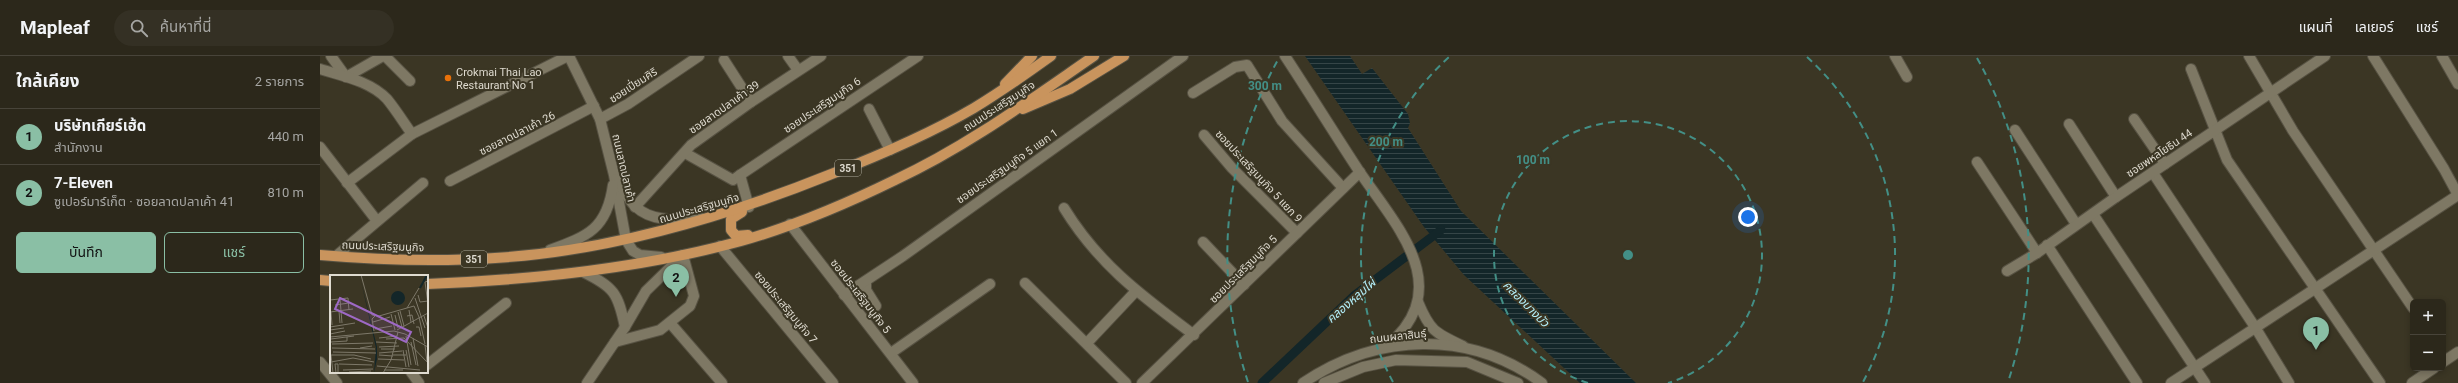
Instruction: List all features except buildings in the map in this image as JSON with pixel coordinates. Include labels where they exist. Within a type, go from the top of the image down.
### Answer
[{"type":"main road","points":[[996,94],[1032,56]]},
{"type":"main road","name":"ถนนประเสริฐมนูกิจ","points":[[320,255],[445,260],[497,258],[626,240],[716,217],[781,195],[890,150],[944,124],[996,94],[1051,56]]},
{"type":"main road","name":"ถนนประเสริฐมนูกิจ","points":[[428,284],[536,278],[583,272],[683,255],[720,246],[787,225],[896,180],[960,146],[1094,56]]},
{"type":"main road","points":[[1009,114],[1042,103],[1070,89],[1124,56]]},
{"type":"main road","points":[[781,195],[735,216],[730,224],[733,233],[740,236],[787,225]]},
{"type":"main road","points":[[320,280],[330,281]]},
{"type":"street","points":[[331,56],[346,77]]},
{"type":"street","points":[[346,77],[384,56],[410,81]]},
{"type":"street","points":[[347,182],[412,134],[568,56]]},
{"type":"street","name":"ถนนลาดปลาเค้า","points":[[568,56],[600,120],[614,176],[626,240]]},
{"type":"street","name":"ซอยเปี่ยมศิริ","points":[[600,120],[628,104],[699,56]]},
{"type":"street","points":[[788,56],[798,70]]},
{"type":"street","name":"ซอยลาดปลาเค้า 39","points":[[635,207],[699,140],[798,70],[821,56]]},
{"type":"street","name":"ซอยประเสริฐมนูกิจ 6","points":[[740,175],[903,60],[918,56]]},
{"type":"street","name":"ซอยประเสริฐมนูกิจ 5 แยก 1","points":[[844,295],[866,281],[1183,56]]},
{"type":"street","points":[[1285,56],[1409,245],[1417,273],[1418,302],[1427,323],[1434,331],[1467,348]]},
{"type":"street","points":[[1895,56],[1907,77]]},
{"type":"street","points":[[2249,56],[2270,95],[2410,304]]},
{"type":"street","name":"ซอยพหลโยธิน 44","points":[[2007,271],[2037,253],[2076,224],[2270,95],[2324,56]]},
{"type":"street","points":[[2171,383],[2458,195],[2444,168],[2373,56]]},
{"type":"street","points":[[2442,56],[2458,84]]},
{"type":"street","points":[[724,60],[752,102]]},
{"type":"street","points":[[1193,94],[1235,67],[1247,65],[1282,121],[1343,188]]},
{"type":"street","points":[[320,69],[346,77],[376,91],[386,99],[412,134]]},
{"type":"street","points":[[2191,69],[2214,131],[2227,160],[2380,383]]},
{"type":"street","name":"ซอยลาดปลาเค้า 26","points":[[450,180],[594,106]]},
{"type":"street","points":[[870,109],[890,150]]},
{"type":"street","points":[[2134,119],[2165,164]]},
{"type":"street","points":[[2069,124],[2116,197]]},
{"type":"street","points":[[2015,130],[2076,224]]},
{"type":"street","name":"ซอยประเสริฐมนูกิจ 5 แยก 9","points":[[1204,135],[1232,168],[1297,233]]},
{"type":"street","points":[[320,147],[377,221]]},
{"type":"street","points":[[685,153],[733,180],[740,175],[749,206]]},
{"type":"street","points":[[1977,162],[2037,253]]},
{"type":"street","name":"ซอยประเสริฐมนูกิจ 5","points":[[1142,383],[1194,335],[1360,172]]},
{"type":"street","points":[[2153,173],[2255,327],[2289,383]]},
{"type":"street","points":[[614,176],[635,207],[650,216],[661,218],[716,217]]},
{"type":"street","points":[[546,252],[584,237],[594,229],[602,220],[609,206],[614,176]]},
{"type":"street","points":[[336,256],[423,183]]},
{"type":"street","points":[[1064,208],[1094,252],[1136,291],[1194,335]]},
{"type":"street","points":[[2093,214],[2205,383]]},
{"type":"street","name":"ซอยประเสริฐมนูกิจ 5","points":[[787,225],[891,353],[913,383]]},
{"type":"street","points":[[626,240],[633,251],[640,255],[671,257]]},
{"type":"street","points":[[1203,242],[1244,285]]},
{"type":"street","name":"ซอยประเสริฐมนูกิจ 7","points":[[720,246],[833,383]]},
{"type":"street","points":[[2047,246],[2137,383]]},
{"type":"street","points":[[587,383],[625,327],[646,291],[683,255],[694,296],[693,301],[671,324],[651,334],[615,342]]},
{"type":"street","points":[[583,272],[604,282],[612,288],[621,308],[625,327]]},
{"type":"street","points":[[866,281],[866,290],[876,306]]},
{"type":"street","points":[[1025,283],[1126,383]]},
{"type":"street","points":[[891,353],[990,284]]},
{"type":"street","points":[[1087,343],[1136,291]]},
{"type":"street","points":[[1386,348],[1410,324],[1418,302]]},
{"type":"street","points":[[428,364],[506,303]]},
{"type":"street","points":[[671,324],[722,383]]},
{"type":"street","name":"ถนนผลาสินธุ์","points":[[1303,383],[1319,372],[1366,352],[1423,343],[1467,348],[1498,358],[1542,383]]},
{"type":"street","points":[[2446,358],[2458,352]]},
{"type":"street","points":[[1324,383],[1363,366],[1396,360],[1467,362],[1518,383]]},
{"type":"street","points":[[320,362],[337,383]]},
{"type":"street","points":[[2412,383],[2430,371]]},
{"type":"water","name":"คลองบางบัว","points":[[1305,56],[1350,56],[1362,74],[1372,68],[1408,114],[1410,123],[1408,128],[1461,211],[1636,383],[1580,383],[1464,275],[1424,227]]},
{"type":"waterway","name":"คลองหลุมไผ่","points":[[1262,383],[1355,295],[1441,230]]},
{"type":"place","name":"Crokmai Thai Lao Restaurant No 1","points":[[448,78]]},
{"type":"place","name":"7-Eleven","points":[[676,297]]},
{"type":"place","name":"บริษัทเกียร์เฮ้ด","points":[[2316,350]]}]
